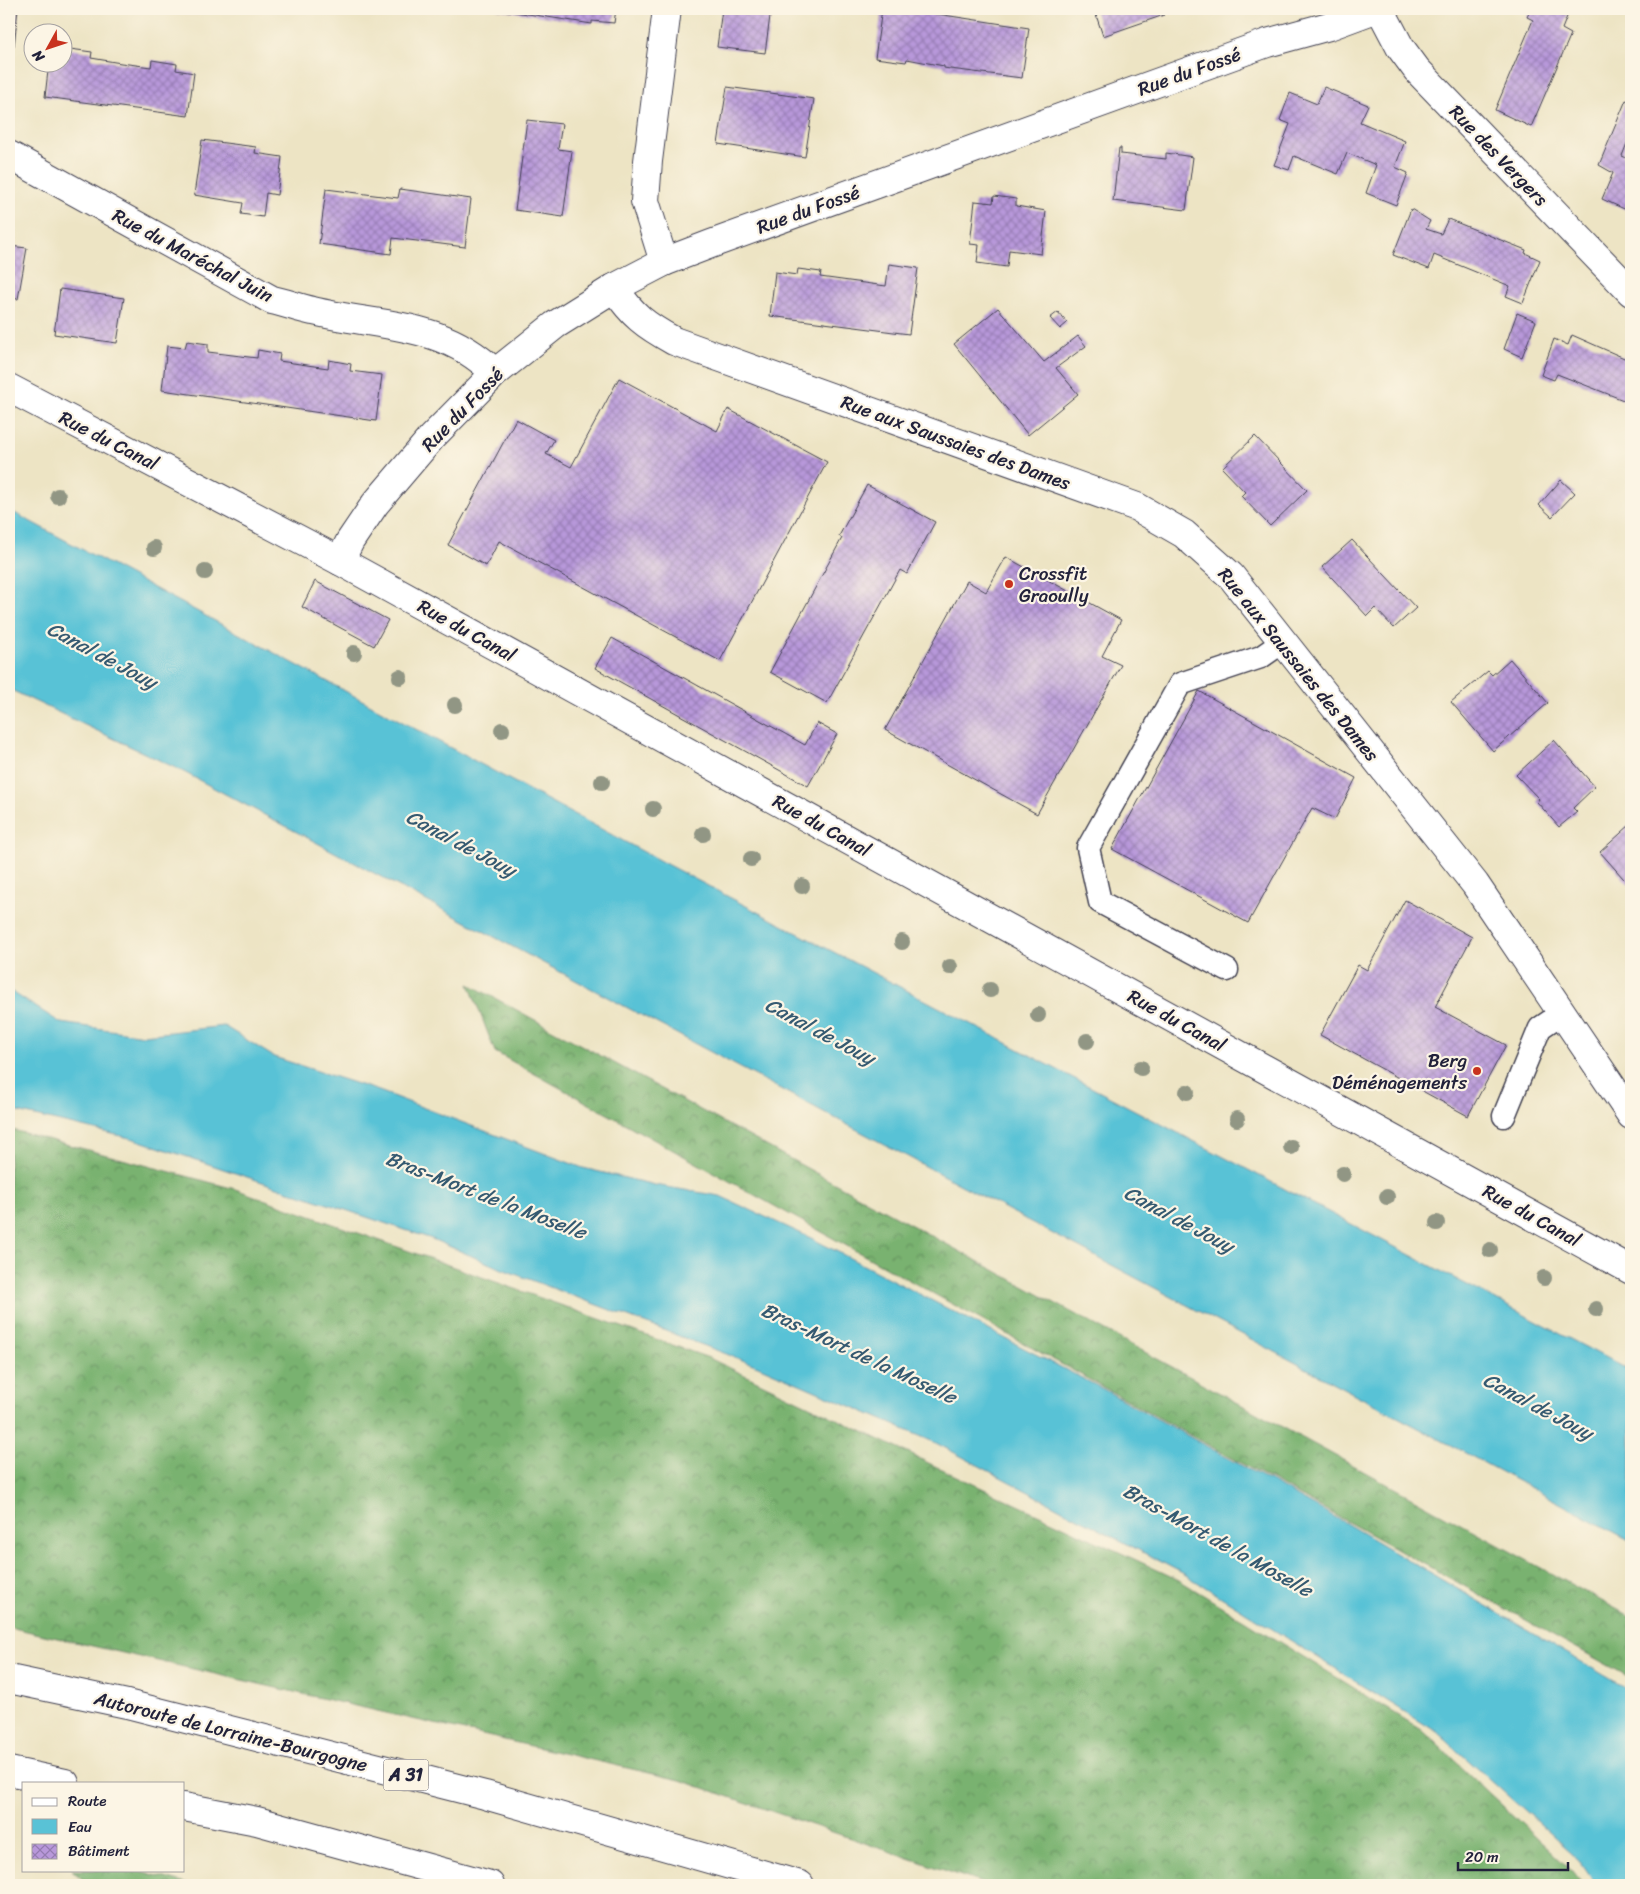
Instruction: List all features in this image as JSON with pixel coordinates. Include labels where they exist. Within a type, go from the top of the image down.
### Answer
[{"type":"main road","points":[[664,262],[645,201],[648,161],[667,9]]},
{"type":"main road","name":"Rue du Fossé","points":[[340,561],[350,541],[375,504],[432,437],[495,373],[554,325],[614,288],[664,262],[1267,43],[1326,17],[1375,9]]},
{"type":"main road","name":"Rue des Vergers","points":[[1380,9],[1400,47],[1417,70],[1631,292]]},
{"type":"main road","name":"Rue du Maréchal Juin","points":[[9,155],[272,300],[313,311],[402,326],[440,336],[480,358],[495,373]]},
{"type":"main road","name":"Rue aux Saussaies des Dames","points":[[614,288],[627,307],[640,320],[674,341],[1137,507],[1184,534],[1231,576],[1475,884],[1631,1115]]},
{"type":"main road","name":"Rue du Canal","points":[[9,388],[340,561],[1631,1270]]},
{"type":"main road","name":"Autoroute de Lorraine-Bourgogne","points":[[9,1679],[127,1704],[485,1795],[800,1885]]},
{"type":"main road","points":[[9,1771],[60,1782]]},
{"type":"main road","points":[[185,1806],[257,1821],[490,1885]]},
{"type":"lane","points":[[1226,970],[1100,902],[1088,848],[1180,684],[1261,657],[1284,641]]},
{"type":"lane","points":[[1504,1116],[1540,1028],[1562,1012]]},
{"type":"green space","points":[[469,984],[1631,1617],[1631,1678],[495,1052]]},
{"type":"green space","points":[[9,1129],[235,1189],[709,1358],[1179,1580],[1422,1730],[1573,1872],[1583,1885],[988,1885],[680,1780],[9,1627]]},
{"type":"green space","points":[[74,1872],[144,1872],[190,1885],[89,1885]]},
{"type":"water","name":"Canal de Jouy","points":[[9,510],[668,865],[1631,1371],[1631,1541],[180,770],[9,689]]},
{"type":"water","name":"Bras-Mort de la Moselle","points":[[9,990],[61,1023],[144,1035],[224,1026],[274,1057],[379,1091],[583,1168],[655,1185],[720,1196],[811,1238],[1103,1389],[1342,1521],[1631,1691],[1631,1885],[1596,1885],[1579,1860],[1437,1732],[1186,1575],[936,1443],[758,1366],[502,1269],[432,1239],[134,1139],[9,1110]]},
{"type":"building","points":[[9,9],[18,9],[14,47],[9,47]]},
{"type":"building","points":[[496,9],[616,9],[614,23],[592,21],[592,24]]},
{"type":"building","points":[[722,9],[771,9],[765,53],[717,47]]},
{"type":"building","points":[[882,9],[904,9],[1029,28],[1022,78],[950,69],[944,68],[944,66],[907,59],[906,62],[875,58]]},
{"type":"building","points":[[1094,9],[1162,9],[1164,15],[1103,36]]},
{"type":"building","points":[[1531,9],[1557,9],[1568,14],[1562,29],[1571,34],[1531,127],[1495,110],[1533,20],[1527,17]]},
{"type":"building","points":[[72,49],[92,52],[91,58],[121,63],[151,67],[152,60],[177,64],[176,70],[194,73],[188,116],[45,97],[48,72],[72,72]]},
{"type":"building","points":[[727,87],[814,99],[805,157],[718,144]]},
{"type":"building","points":[[1324,87],[1368,105],[1360,122],[1405,141],[1395,167],[1408,173],[1396,205],[1366,193],[1376,165],[1347,153],[1338,174],[1294,156],[1289,170],[1274,165],[1290,124],[1280,120],[1290,93],[1317,104]]},
{"type":"building","points":[[1626,100],[1631,102],[1631,133],[1622,156],[1631,160],[1631,212],[1602,199],[1613,173],[1599,165]]},
{"type":"building","points":[[527,120],[562,124],[558,149],[572,151],[563,217],[515,210]]},
{"type":"building","points":[[202,140],[256,147],[255,153],[282,157],[277,195],[266,193],[263,217],[241,214],[243,203],[194,195]]},
{"type":"building","points":[[1119,148],[1121,148],[1121,154],[1166,159],[1166,153],[1193,157],[1186,210],[1113,201]]},
{"type":"building","points":[[326,189],[398,198],[400,189],[471,199],[465,247],[393,238],[391,254],[319,244]]},
{"type":"building","points":[[994,196],[1016,199],[1016,206],[1046,211],[1041,254],[1009,250],[1007,267],[977,263],[979,245],[970,244],[975,201],[993,203]]},
{"type":"building","points":[[1411,209],[1430,221],[1426,229],[1441,234],[1448,219],[1526,250],[1525,253],[1540,260],[1523,303],[1506,296],[1510,286],[1434,255],[1429,269],[1393,255]]},
{"type":"building","points":[[9,246],[27,248],[18,299],[9,298]]},
{"type":"building","points":[[889,264],[918,268],[909,334],[770,316],[775,272],[797,275],[798,269],[821,272],[820,277],[886,286]]},
{"type":"building","points":[[60,289],[124,298],[117,343],[54,334]]},
{"type":"building","points":[[998,308],[1044,362],[1078,336],[1086,346],[1056,368],[1078,394],[1028,435],[954,344]]},
{"type":"building","points":[[1058,312],[1067,323],[1060,329],[1050,318]]},
{"type":"building","points":[[1517,313],[1536,321],[1522,357],[1504,349]]},
{"type":"building","points":[[1572,335],[1631,361],[1631,403],[1557,374],[1554,380],[1541,375],[1554,339],[1568,345]]},
{"type":"building","points":[[187,341],[208,344],[208,352],[257,358],[258,350],[280,354],[279,361],[328,368],[329,360],[351,364],[350,371],[382,375],[376,421],[162,390],[167,346],[185,348]]},
{"type":"building","points":[[619,378],[717,431],[728,409],[827,462],[720,661],[499,541],[486,566],[448,545],[516,419],[554,440],[546,454],[571,467]]},
{"type":"building","points":[[1255,436],[1307,490],[1270,526],[1241,496],[1245,492],[1222,468]]},
{"type":"building","points":[[1561,480],[1575,493],[1552,517],[1539,505]]},
{"type":"building","points":[[867,485],[935,522],[907,574],[900,570],[827,703],[770,672],[842,538],[839,536]]},
{"type":"building","points":[[1352,540],[1416,608],[1394,628],[1375,608],[1367,616],[1322,567]]},
{"type":"building","points":[[1006,557],[1121,620],[1102,656],[1121,665],[1037,814],[885,730],[967,581],[986,592]]},
{"type":"building","points":[[315,581],[388,620],[374,646],[302,607]]},
{"type":"building","points":[[612,638],[805,745],[817,723],[837,734],[808,786],[595,668]]},
{"type":"building","points":[[1510,659],[1548,703],[1493,751],[1451,702],[1488,671],[1492,675]]},
{"type":"building","points":[[1199,691],[1356,778],[1335,819],[1312,808],[1248,923],[1112,849]]},
{"type":"building","points":[[1554,740],[1595,787],[1573,808],[1577,812],[1559,827],[1537,802],[1539,799],[1516,775]]},
{"type":"building","points":[[1631,824],[1631,887],[1600,852]]},
{"type":"building","points":[[1405,900],[1472,937],[1435,1007],[1506,1045],[1468,1116],[1320,1035],[1358,965],[1367,970]]},
{"type":"place","name":"Crossfit Graoully","points":[[1009,584]]},
{"type":"place","name":"Berg Déménagements","points":[[1477,1071]]}]
